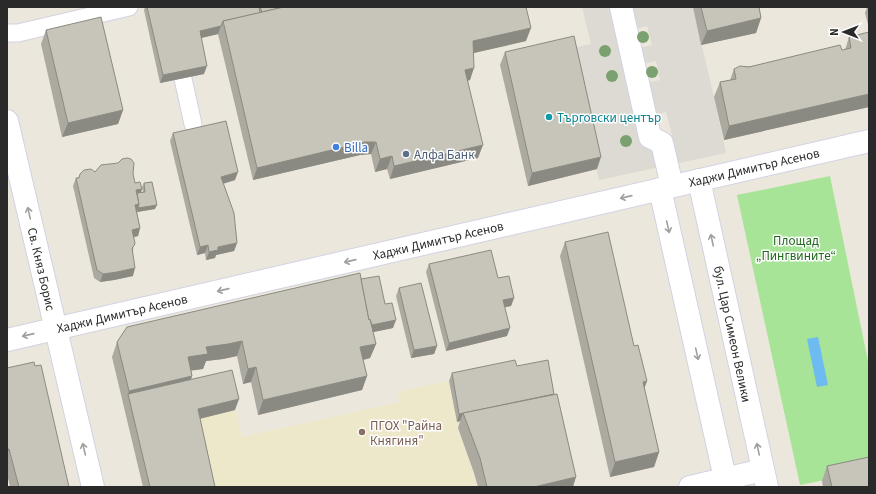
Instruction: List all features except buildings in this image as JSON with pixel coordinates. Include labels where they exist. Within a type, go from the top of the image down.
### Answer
[{"type":"street","points":[[621,7],[650,137],[662,143],[666,188],[726,483]]},
{"type":"street","name":"Св. Княз Борис","points":[[7,121],[92,487]]},
{"type":"street","name":"Хаджи Димитър Асенов","points":[[7,340],[869,141]]},
{"type":"street","name":"бул. Цар Симеон Велики","points":[[699,180],[765,478]]},
{"type":"street","points":[[690,487],[765,478]]},
{"type":"lane","points":[[7,33],[18,33],[129,7]]},
{"type":"lane","points":[[175,44],[193,124]]},
{"type":"shaded area","points":[[582,7],[693,7],[726,153],[599,180],[569,49],[591,44]],"holes":[[[647,26],[652,45],[639,48],[635,29]],[[656,61],[660,80],[646,83],[642,64]],[[666,112],[672,135],[660,139],[654,115]]]},
{"type":"shaded area","name":"ПГОХ \"Райна Княгиня\"","points":[[228,381],[242,437],[400,402],[397,392],[449,381],[458,427],[478,487],[143,487],[124,405]]},
{"type":"green space","name":"Площад „Пингвините“","points":[[830,176],[869,366],[869,471],[800,485],[737,195]]},
{"type":"water","points":[[818,337],[828,385],[817,387],[807,339]]},
{"type":"place","name":"Търговски център","points":[[549,117]]},
{"type":"place","name":"Billa","points":[[336,147]]},
{"type":"place","name":"Алфа Банк","points":[[406,154]]},
{"type":"place","name":"ПГОХ \"Райна Княгиня\"","points":[[362,432]]}]
